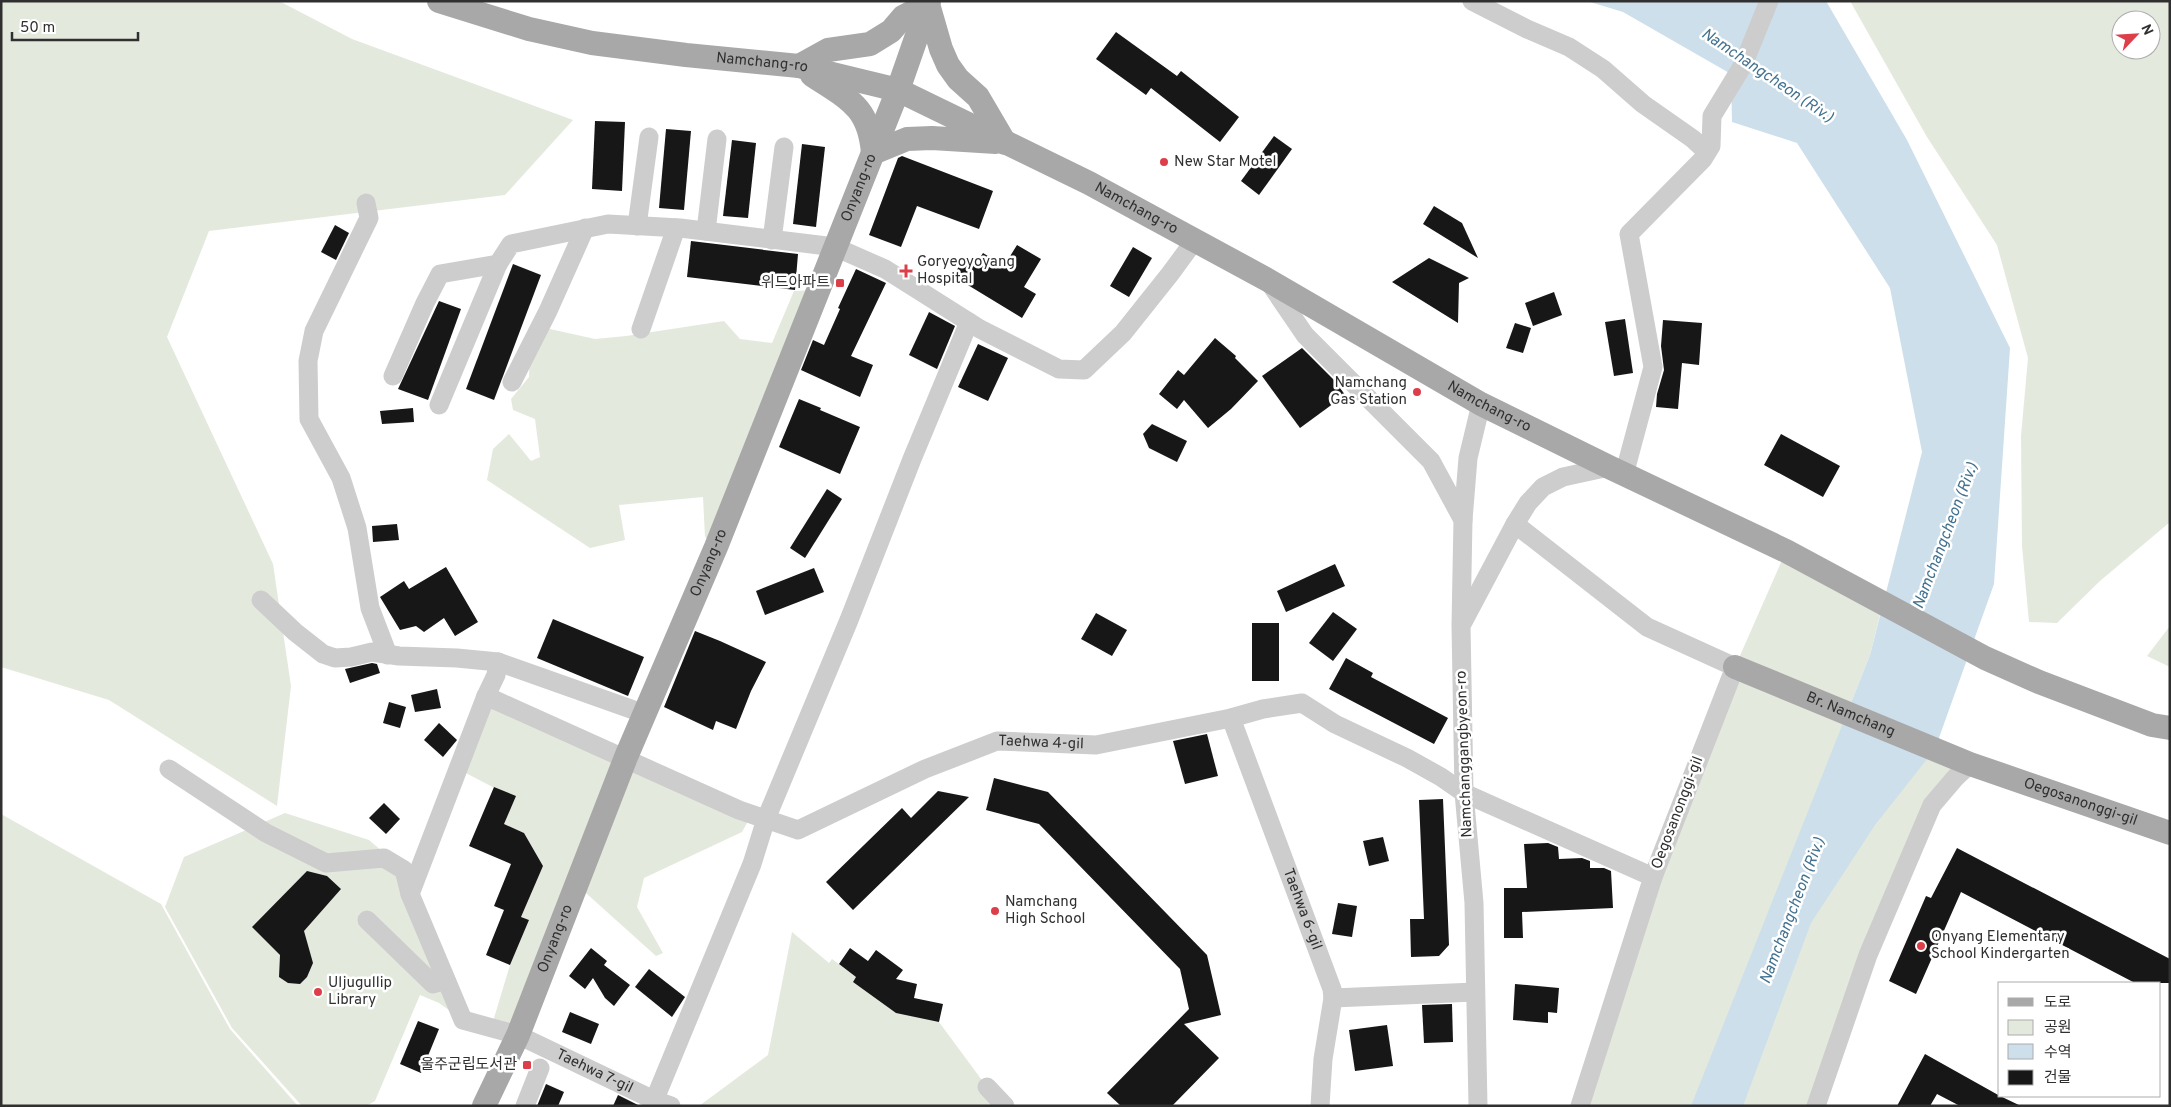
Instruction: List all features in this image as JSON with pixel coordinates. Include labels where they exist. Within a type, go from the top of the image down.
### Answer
[{"type":"main road","name":"Namchang-ro","points":[[439,1],[529,29],[592,43],[686,55],[799,66],[898,90],[1089,183],[1195,240],[1481,404],[1616,471],[1786,551],[1985,658],[2039,682],[2152,725],[2170,728]]},
{"type":"main road","points":[[928,3],[941,50],[948,65],[958,79],[978,96],[1005,143],[932,138],[907,139],[873,154],[872,134],[867,121],[853,102],[799,66],[828,50],[870,44],[891,31],[903,18],[928,3]]},
{"type":"main road","name":"Onyang-ro","points":[[484,1106],[518,1035],[626,757],[716,547],[898,90],[928,3]]},
{"type":"main road","name":"Br. Namchang","points":[[1735,667],[1935,749]]},
{"type":"main road","name":"Oegosanonggi-gil","points":[[1935,749],[1970,764],[2170,833]]},
{"type":"street","points":[[1472,1],[1527,29],[1569,47],[1603,69],[1643,104],[1693,139],[1707,152]]},
{"type":"street","points":[[1461,625],[1515,524],[1528,503],[1544,486],[1563,477],[1616,471],[1653,367],[1629,234],[1703,159],[1711,146],[1712,116],[1743,64],[1769,1]]},
{"type":"street","points":[[637,226],[649,137]]},
{"type":"street","points":[[706,231],[718,139]]},
{"type":"street","points":[[772,240],[784,147]]},
{"type":"street","points":[[366,203],[369,218],[314,331],[308,360],[309,419],[341,478],[356,528],[370,608],[388,654]]},
{"type":"street","points":[[439,405],[498,264],[511,244],[608,224],[706,231],[835,248],[885,269],[969,322],[1059,369],[1084,370],[1122,333],[1195,240]]},
{"type":"street","points":[[512,382],[548,311],[585,228]]},
{"type":"street","points":[[641,329],[676,228]]},
{"type":"street","points":[[393,376],[440,274],[498,264]]},
{"type":"street","points":[[1266,279],[1305,335],[1432,461],[1463,520]]},
{"type":"street","points":[[659,1104],[752,864],[766,819],[849,620],[912,459],[969,322]]},
{"type":"street","name":"Namchanggangbyeon-ro","points":[[1478,1106],[1474,903],[1464,793],[1461,625],[1463,520],[1468,458],[1481,404]]},
{"type":"street","points":[[1515,524],[1647,627],[1735,667]]},
{"type":"street","points":[[261,600],[295,632],[323,654],[335,658],[351,657],[372,652],[498,662],[644,714]]},
{"type":"street","points":[[410,894],[486,696],[496,675],[498,662]]},
{"type":"street","name":"Oegosanonggi-gil","points":[[1464,793],[1653,877],[1735,667]]},
{"type":"street","name":"Taehwa 4-gil","points":[[486,696],[626,757],[739,810],[798,830],[925,768],[997,741],[1096,745],[1231,718],[1263,709],[1302,703],[1335,724],[1415,762],[1464,793]]},
{"type":"street","name":"Taehwa 6-gil","points":[[1231,718],[1332,989],[1333,998],[1323,1059],[1320,1106]]},
{"type":"street","points":[[1816,1106],[1868,955],[1932,805],[1970,764]]},
{"type":"street","points":[[169,769],[266,833],[326,863],[384,858],[404,870],[410,894],[463,1020],[518,1035]]},
{"type":"street","points":[[1580,1106],[1653,877]]},
{"type":"street","points":[[367,920],[433,984],[446,980]]},
{"type":"street","points":[[1333,998],[1475,992]]},
{"type":"street","name":"Taehwa 7-gil","points":[[518,1035],[659,1104]]},
{"type":"street","points":[[525,1106],[540,1068]]},
{"type":"street","points":[[987,1088],[1005,1106]]},
{"type":"green space","points":[[1,1],[279,1],[352,39],[573,120],[505,195],[209,231],[167,337],[273,564],[291,686],[277,806],[109,700],[1,667]]},
{"type":"green space","points":[[1850,1],[2170,1],[2170,522],[2100,581],[2057,623],[2029,622],[2022,546],[2021,436],[2028,358],[1997,245],[1927,137]]},
{"type":"green space","points":[[817,290],[716,547],[705,537],[703,497],[619,505],[625,540],[590,548],[487,480],[493,449],[509,434],[531,461],[540,457],[535,419],[513,410],[511,399],[529,377],[530,341],[541,327],[595,339],[724,321],[740,339],[772,343],[794,291]]},
{"type":"green space","points":[[1786,551],[1883,603],[1870,655],[1847,713],[1970,764],[1932,805],[1814,1106],[1580,1106],[1735,667]]},
{"type":"green space","points":[[2170,626],[2170,667],[2147,656]]},
{"type":"green space","points":[[486,696],[752,814],[742,832],[644,878],[637,907],[663,953],[656,956],[577,885],[518,1035],[491,1028],[510,965],[529,920],[521,917],[543,866],[524,833],[504,824],[514,798],[458,769]]},
{"type":"green space","points":[[285,813],[369,840],[404,870],[463,1020],[439,1003],[420,995],[375,1101],[366,1106],[302,1106],[232,1028],[165,907],[184,857]]},
{"type":"green space","points":[[1,814],[161,904],[230,1029],[298,1106],[1,1106]]},
{"type":"green space","points":[[792,932],[829,963],[832,959],[856,977],[853,982],[939,1022],[987,1087],[1005,1106],[699,1106],[768,1055]]},
{"type":"water","name":"Namchangcheon (Riv.)","points":[[1587,1],[1826,1],[1907,140],[2010,348],[1994,584],[1935,749],[1875,825],[1811,923],[1743,1106],[1691,1106],[1870,655],[1922,452],[1890,288],[1797,143],[1732,122],[1731,74],[1623,12]]},
{"type":"building","points":[[1116,32],[1177,76],[1181,71],[1239,117],[1220,142],[1151,88],[1146,95],[1096,59]]},
{"type":"building","points":[[595,121],[625,122],[622,191],[592,189]]},
{"type":"building","points":[[666,129],[691,131],[684,210],[659,208]]},
{"type":"building","points":[[1274,136],[1292,149],[1259,195],[1241,181]]},
{"type":"building","points":[[732,140],[756,143],[748,218],[723,216]]},
{"type":"building","points":[[802,144],[825,147],[816,227],[793,224]]},
{"type":"building","points":[[902,156],[993,191],[979,229],[917,206],[901,247],[869,235],[898,158]]},
{"type":"building","points":[[1434,206],[1462,223],[1478,258],[1423,224]]},
{"type":"building","points":[[335,225],[349,233],[336,260],[321,252]]},
{"type":"building","points":[[691,241],[798,254],[795,290],[687,277]]},
{"type":"building","points":[[1017,245],[1041,259],[1024,287],[1036,294],[1022,318],[953,276],[965,257],[976,264],[983,253],[1004,266]]},
{"type":"building","points":[[1133,247],[1152,258],[1129,297],[1110,286]]},
{"type":"building","points":[[1429,258],[1469,278],[1459,283],[1458,323],[1392,282]]},
{"type":"building","points":[[513,264],[541,275],[494,400],[466,389]]},
{"type":"building","points":[[856,269],[886,283],[851,356],[873,365],[860,397],[801,370],[813,340],[824,345]]},
{"type":"building","points":[[1554,292],[1562,315],[1533,326],[1525,303]]},
{"type":"building","points":[[439,301],[461,309],[428,400],[398,389]]},
{"type":"building","points":[[929,312],[955,326],[937,369],[909,355]]},
{"type":"building","points":[[1625,319],[1633,373],[1614,376],[1605,322]]},
{"type":"building","points":[[1663,320],[1702,323],[1699,365],[1682,363],[1678,409],[1656,407],[1657,394],[1664,370],[1661,346]]},
{"type":"building","points":[[1515,323],[1531,328],[1523,353],[1506,348]]},
{"type":"building","points":[[1215,338],[1236,356],[1235,358],[1258,381],[1231,409],[1208,428],[1184,400],[1177,409],[1159,394],[1178,370],[1184,375]]},
{"type":"building","points":[[978,344],[1008,358],[988,401],[958,387]]},
{"type":"building","points":[[1302,348],[1336,382],[1345,395],[1300,428],[1262,376]]},
{"type":"building","points":[[799,399],[860,427],[840,474],[779,447]]},
{"type":"building","points":[[413,408],[414,422],[382,424],[380,411]]},
{"type":"building","points":[[1152,424],[1187,441],[1177,462],[1149,448],[1143,434]]},
{"type":"building","points":[[1781,434],[1840,466],[1823,497],[1764,465]]},
{"type":"building","points":[[827,489],[842,499],[805,558],[790,548]]},
{"type":"building","points":[[397,524],[399,540],[373,542],[372,526]]},
{"type":"building","points":[[1335,564],[1345,586],[1286,612],[1277,591]]},
{"type":"building","points":[[446,567],[478,622],[455,636],[444,618],[424,632],[416,626],[400,630],[380,597],[404,581],[409,589]]},
{"type":"building","points":[[814,568],[824,592],[765,615],[756,591]]},
{"type":"building","points":[[1333,612],[1357,629],[1333,661],[1309,643]]},
{"type":"building","points":[[1096,613],[1127,630],[1112,656],[1081,639]]},
{"type":"building","points":[[553,619],[644,657],[628,696],[537,658]]},
{"type":"building","points":[[1252,623],[1279,623],[1279,681],[1252,681]]},
{"type":"building","points":[[695,631],[766,662],[751,691],[736,729],[716,721],[713,730],[664,707]]},
{"type":"building","points":[[1346,658],[1373,673],[1371,677],[1448,718],[1434,744],[1329,689]]},
{"type":"building","points":[[372,663],[377,664],[380,673],[350,683],[345,669]]},
{"type":"building","points":[[437,689],[441,708],[415,712],[411,695]]},
{"type":"building","points":[[389,702],[406,707],[400,728],[383,723]]},
{"type":"building","points":[[439,723],[457,740],[443,757],[424,740]]},
{"type":"building","points":[[1207,734],[1218,776],[1185,784],[1173,741]]},
{"type":"building","points":[[994,778],[1048,792],[1207,955],[1221,1015],[1184,1024],[1219,1058],[1172,1106],[1121,1106],[1107,1093],[1189,1009],[1180,969],[1039,824],[986,810]]},
{"type":"building","points":[[494,787],[516,796],[504,824],[524,833],[543,866],[521,917],[529,920],[510,965],[486,955],[504,910],[494,906],[511,864],[469,846]]},
{"type":"building","points":[[938,791],[969,797],[853,910],[826,882],[902,808],[911,818]]},
{"type":"building","points":[[1443,799],[1449,945],[1439,956],[1411,957],[1410,919],[1424,919],[1419,800]]},
{"type":"building","points":[[384,803],[400,819],[386,834],[369,818]]},
{"type":"building","points":[[1383,837],[1389,861],[1369,866],[1363,841]]},
{"type":"building","points":[[1548,843],[1558,847],[1559,859],[1582,858],[1590,861],[1590,868],[1604,868],[1611,871],[1613,908],[1522,912],[1523,938],[1504,938],[1504,888],[1527,888],[1524,844]]},
{"type":"building","points":[[1957,848],[2170,959],[2170,983],[2133,982],[1961,892],[1916,994],[1889,981],[1926,896],[1931,898]]},
{"type":"building","points":[[307,871],[327,876],[341,889],[304,931],[313,963],[307,977],[300,984],[288,983],[279,977],[280,955],[252,927]]},
{"type":"building","points":[[1338,903],[1357,906],[1352,937],[1332,934]]},
{"type":"building","points":[[591,948],[607,961],[604,965],[630,985],[614,1006],[605,998],[593,978],[585,989],[569,976]]},
{"type":"building","points":[[850,948],[868,961],[876,950],[903,970],[896,979],[917,984],[914,998],[943,1004],[939,1022],[896,1013],[853,982],[856,977],[839,964]]},
{"type":"building","points":[[649,969],[685,997],[672,1017],[635,987]]},
{"type":"building","points":[[1515,984],[1559,988],[1557,1013],[1548,1012],[1548,1023],[1513,1020]]},
{"type":"building","points":[[1452,1004],[1453,1042],[1424,1043],[1422,1005]]},
{"type":"building","points":[[570,1012],[599,1024],[591,1044],[562,1032]]},
{"type":"building","points":[[418,1021],[439,1029],[421,1073],[400,1064]]},
{"type":"building","points":[[1387,1025],[1393,1066],[1355,1071],[1349,1030]]},
{"type":"building","points":[[1925,1054],[1998,1095],[1998,1097],[2021,1106],[1960,1106],[1937,1094],[1930,1106],[1897,1106]]},
{"type":"building","points":[[546,1084],[564,1092],[558,1106],[537,1106]]},
{"type":"building","points":[[618,1095],[640,1106],[613,1106]]},
{"type":"place","name":"New Star Motel","points":[[1164,162]]},
{"type":"place","name":"Goryeoyoyang Hospital","points":[[906,271]]},
{"type":"place","name":"위드아파트","points":[[840,283]]},
{"type":"place","name":"Namchang Gas Station","points":[[1417,392]]},
{"type":"place","name":"Namchang High School","points":[[995,911]]},
{"type":"place","name":"Onyang Elementary School Kindergarten","points":[[1921,946]]},
{"type":"place","name":"Uljugullip Library","points":[[318,992]]},
{"type":"place","name":"울주군립도서관","points":[[527,1065]]}]
